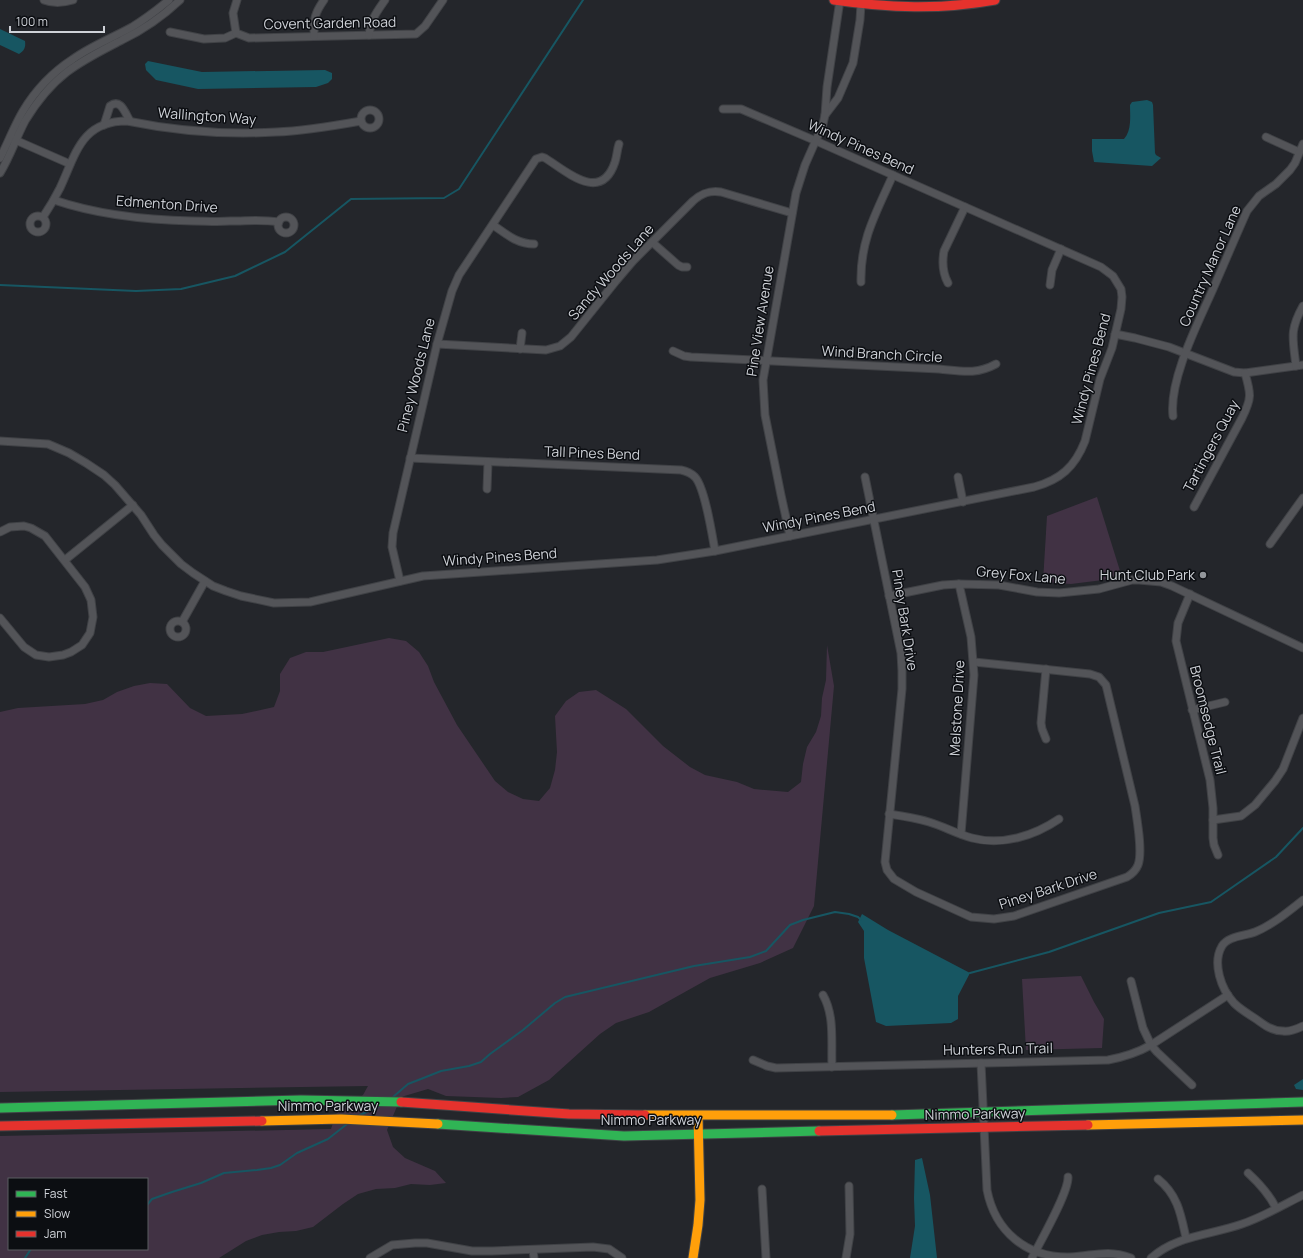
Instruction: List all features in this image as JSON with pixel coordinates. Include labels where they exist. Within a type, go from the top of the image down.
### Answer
[{"type":"main road","points":[[837,0],[920,8],[963,6],[995,0]]},
{"type":"main road","name":"Nimmo Parkway","points":[[0,1108],[301,1100],[395,1102],[569,1114],[698,1116],[908,1115],[1303,1102]]},
{"type":"main road","points":[[693,1258],[700,1200],[698,1116]]},
{"type":"main road","name":"Nimmo Parkway","points":[[0,1126],[341,1119],[624,1136],[1303,1120]]},
{"type":"street","points":[[44,0],[62,3],[73,0]]},
{"type":"street","points":[[0,173],[19,118],[29,102],[55,74],[72,59],[133,26],[169,0]]},
{"type":"street","points":[[0,158],[35,106],[54,84],[66,73],[91,56],[142,29],[180,0]]},
{"type":"street","points":[[170,32],[204,39],[225,38],[236,33],[234,13],[237,0]]},
{"type":"street","points":[[314,36],[314,20],[324,0]]},
{"type":"street","points":[[369,35],[373,17],[385,0]]},
{"type":"street","name":"Covent Garden Road","points":[[236,33],[249,38],[416,34],[426,26],[443,0]]},
{"type":"street","name":"Pine View Avenue","points":[[790,536],[765,415],[763,380],[792,213],[800,178],[816,141],[825,115],[827,86],[838,17],[837,0]]},
{"type":"street","name":"Pine View Avenue","points":[[825,115],[838,98],[853,63],[856,52],[860,2]]},
{"type":"street","points":[[104,125],[110,106],[114,104],[118,104],[122,107],[130,121]]},
{"type":"street","name":"Windy Pines Bend","points":[[0,441],[48,444],[68,453],[104,475],[133,505],[154,535],[170,554],[205,581],[213,586],[241,596],[274,603],[291,604],[328,599],[423,576],[657,560],[715,550],[963,502],[1045,484],[1054,480],[1071,466],[1081,450],[1084,441],[1100,378],[1110,356],[1120,314],[1122,297],[1121,289],[1113,276],[1101,267],[816,141],[740,109],[723,109]]},
{"type":"street","name":"Wallington Way","points":[[43,217],[54,200],[75,152],[92,131],[104,125],[118,121],[130,121],[190,130],[246,133],[308,130],[362,121]]},
{"type":"street","points":[[1266,137],[1299,152]]},
{"type":"street","points":[[13,139],[70,164]]},
{"type":"street","name":"Piney Woods Lane","points":[[400,581],[392,547],[392,539],[437,344],[447,305],[459,275],[536,159],[542,157],[545,158],[579,180],[590,183],[597,182],[603,179],[611,170],[615,162],[619,144]]},
{"type":"street","name":"Country Manor Lane","points":[[1173,416],[1172,407],[1174,391],[1186,353],[1247,211],[1258,196],[1284,177],[1295,163],[1303,144]]},
{"type":"street","points":[[861,282],[861,264],[866,239],[870,226],[893,175]]},
{"type":"street","name":"Sandy Woods Lane","points":[[437,344],[546,350],[567,342],[572,338],[616,281],[652,242],[698,196],[710,191],[721,192],[792,213]]},
{"type":"street","name":"Edmenton Drive","points":[[54,200],[104,212],[162,220],[263,220],[279,222]]},
{"type":"street","points":[[948,283],[944,273],[944,251],[965,207]]},
{"type":"street","points":[[493,225],[518,242],[534,244]]},
{"type":"street","points":[[652,242],[678,265],[687,267]]},
{"type":"street","points":[[1050,285],[1052,270],[1061,249]]},
{"type":"street","points":[[1115,334],[1152,342],[1186,353],[1227,370],[1246,373],[1299,366],[1293,334],[1296,318],[1303,306]]},
{"type":"street","points":[[520,349],[522,333]]},
{"type":"street","name":"Wind Branch Circle","points":[[673,350],[684,356],[691,357],[973,372],[996,364]]},
{"type":"street","name":"Tartingers Quay","points":[[1194,507],[1249,404],[1250,392],[1246,373]]},
{"type":"street","name":"Tall Pines Bend","points":[[410,458],[686,471],[695,477],[702,490],[715,550]]},
{"type":"street","points":[[487,489],[488,462]]},
{"type":"street","name":"Piney Bark Drive","points":[[865,477],[901,653],[902,683],[885,862],[889,874],[894,879],[916,892],[943,905],[975,918],[994,919],[1014,916],[1127,877],[1138,865],[1138,826],[1135,806],[1108,690],[1102,681],[1093,674],[974,662]]},
{"type":"street","points":[[958,477],[963,502]]},
{"type":"street","points":[[1270,544],[1303,498]]},
{"type":"street","points":[[65,560],[133,505]]},
{"type":"street","points":[[0,532],[16,526],[31,528],[45,536],[85,587],[93,608],[92,626],[84,648],[56,657],[36,655],[24,647],[0,618]]},
{"type":"street","name":"Grey Fox Lane","points":[[889,596],[943,585],[959,584],[999,585],[1030,591],[1059,593],[1099,589],[1132,580],[1150,580],[1172,586],[1303,648]]},
{"type":"street","points":[[182,622],[205,581]]},
{"type":"street","name":"Melstone Drive","points":[[959,584],[967,616],[974,662],[961,834]]},
{"type":"street","name":"Broomsedge Trail","points":[[1190,594],[1178,623],[1176,641],[1210,780],[1212,795],[1213,838],[1218,854]]},
{"type":"street","points":[[1046,669],[1041,722],[1046,739]]},
{"type":"street","points":[[1192,710],[1225,702]]},
{"type":"street","points":[[1213,820],[1241,816],[1255,805],[1283,769],[1303,718]]},
{"type":"street","points":[[890,814],[927,821],[961,834],[982,840],[993,841],[1033,833],[1059,819]]},
{"type":"street","points":[[1303,900],[1268,925],[1257,931],[1233,938],[1225,943],[1219,953],[1218,967],[1228,995],[1239,1008],[1275,1030],[1290,1031],[1303,1026]]},
{"type":"street","points":[[1131,981],[1143,1028],[1151,1045],[1192,1086]]},
{"type":"street","points":[[822,995],[827,1003],[831,1016],[832,1067]]},
{"type":"street","name":"Hunters Run Trail","points":[[754,1060],[776,1068],[1108,1060],[1129,1055],[1151,1045],[1228,995]]},
{"type":"street","points":[[982,1063],[987,1190],[997,1220],[1010,1236],[1033,1255],[1072,1257],[1103,1253],[1116,1254],[1131,1258]]},
{"type":"street","points":[[1248,1174],[1266,1191],[1276,1208]]},
{"type":"street","points":[[1033,1255],[1055,1213],[1068,1183],[1068,1177]]},
{"type":"street","points":[[1158,1179],[1170,1190],[1176,1201],[1186,1238]]},
{"type":"street","points":[[846,1258],[850,1234],[849,1186]]},
{"type":"street","points":[[762,1189],[766,1258]]},
{"type":"street","points":[[1151,1258],[1162,1249],[1173,1243],[1186,1238],[1225,1230],[1243,1224],[1303,1195]]},
{"type":"street","points":[[370,1258],[392,1245],[415,1242],[472,1251],[492,1252],[593,1247],[603,1248],[615,1252],[622,1258]]},
{"type":"street","points":[[533,1250],[534,1258]]},
{"type":"shaded area","points":[[1097,497],[1121,574],[1103,580],[1071,584],[1043,582],[1047,516]]},
{"type":"shaded area","points":[[389,638],[406,641],[419,652],[428,666],[434,682],[457,725],[495,781],[508,792],[523,799],[539,801],[550,788],[555,770],[557,752],[555,716],[566,701],[579,692],[596,690],[626,709],[663,746],[690,767],[705,775],[737,782],[754,789],[788,792],[801,782],[807,747],[816,732],[821,716],[822,698],[826,680],[827,645],[834,686],[814,906],[793,948],[760,963],[710,978],[649,1012],[616,1023],[600,1034],[549,1080],[518,1097],[501,1098],[446,1096],[428,1089],[401,1097],[387,1130],[393,1147],[405,1158],[435,1171],[446,1183],[430,1185],[411,1184],[395,1188],[376,1189],[358,1194],[313,1227],[296,1231],[262,1235],[246,1241],[219,1258],[0,1258],[0,1136],[331,1129],[336,1114],[363,1095],[368,1086],[0,1092],[0,712],[18,708],[85,704],[103,700],[117,692],[134,686],[150,683],[167,684],[190,708],[206,716],[242,714],[274,707],[280,691],[280,674],[290,658],[306,652],[323,652]]},
{"type":"shaded area","points":[[1081,976],[1104,1019],[1102,1048],[1026,1050],[1022,979]]},
{"type":"water","points":[[0,29],[25,41],[25,47],[22,52],[19,54],[0,45]]},
{"type":"water","points":[[148,61],[202,72],[325,70],[332,73],[332,79],[328,83],[316,87],[198,89],[156,80],[146,70],[145,64]]},
{"type":"water","points":[[1147,100],[1152,102],[1153,105],[1155,153],[1161,158],[1152,166],[1094,162],[1092,139],[1124,139],[1127,135],[1129,127],[1130,105],[1132,102]]},
{"type":"water","points":[[862,914],[888,930],[970,973],[958,996],[958,1019],[951,1023],[886,1026],[876,1022],[864,958],[864,931],[858,922]]},
{"type":"water","points":[[1303,1079],[1303,1090],[1296,1089],[1294,1085]]},
{"type":"water","points":[[922,1158],[930,1195],[937,1258],[910,1258],[915,1226],[915,1160]]},
{"type":"waterway","points":[[0,285],[136,291],[181,289],[235,276],[285,252],[351,199],[444,198],[459,189],[583,0]]},
{"type":"waterway","points":[[970,973],[1049,952],[1159,913],[1211,902],[1276,857],[1303,828]]},
{"type":"waterway","points":[[393,1097],[408,1084],[441,1071],[469,1066],[481,1062],[555,1003],[565,997],[694,966],[750,957],[766,951],[790,925],[803,920],[835,912],[849,914],[858,917],[861,920]]},
{"type":"waterway","points":[[360,1115],[378,1107]]},
{"type":"waterway","points":[[148,1204],[152,1199],[201,1183],[224,1173],[257,1170],[280,1165],[297,1153],[328,1139],[347,1124]]},
{"type":"waterway","points":[[25,1258],[30,1250]]},
{"type":"traffic: fast","points":[[0,1108],[301,1100],[401,1102]]},
{"type":"traffic: fast","points":[[892,1115],[1303,1102]]},
{"type":"traffic: fast","points":[[438,1124],[624,1136],[819,1131]]},
{"type":"traffic: slow","points":[[645,1115],[892,1115]]},
{"type":"traffic: slow","points":[[693,1258],[700,1200],[698,1116]]},
{"type":"traffic: slow","points":[[262,1121],[341,1119],[438,1124]]},
{"type":"traffic: slow","points":[[1088,1125],[1303,1120]]},
{"type":"traffic: jam","points":[[834,0],[875,5],[914,7],[934,7],[995,0]]},
{"type":"traffic: jam","points":[[401,1102],[569,1114],[645,1115]]},
{"type":"traffic: jam","points":[[0,1126],[262,1121]]},
{"type":"traffic: jam","points":[[819,1131],[1088,1125]]},
{"type":"place","name":"Hunt Club Park","points":[[1203,575]]}]
